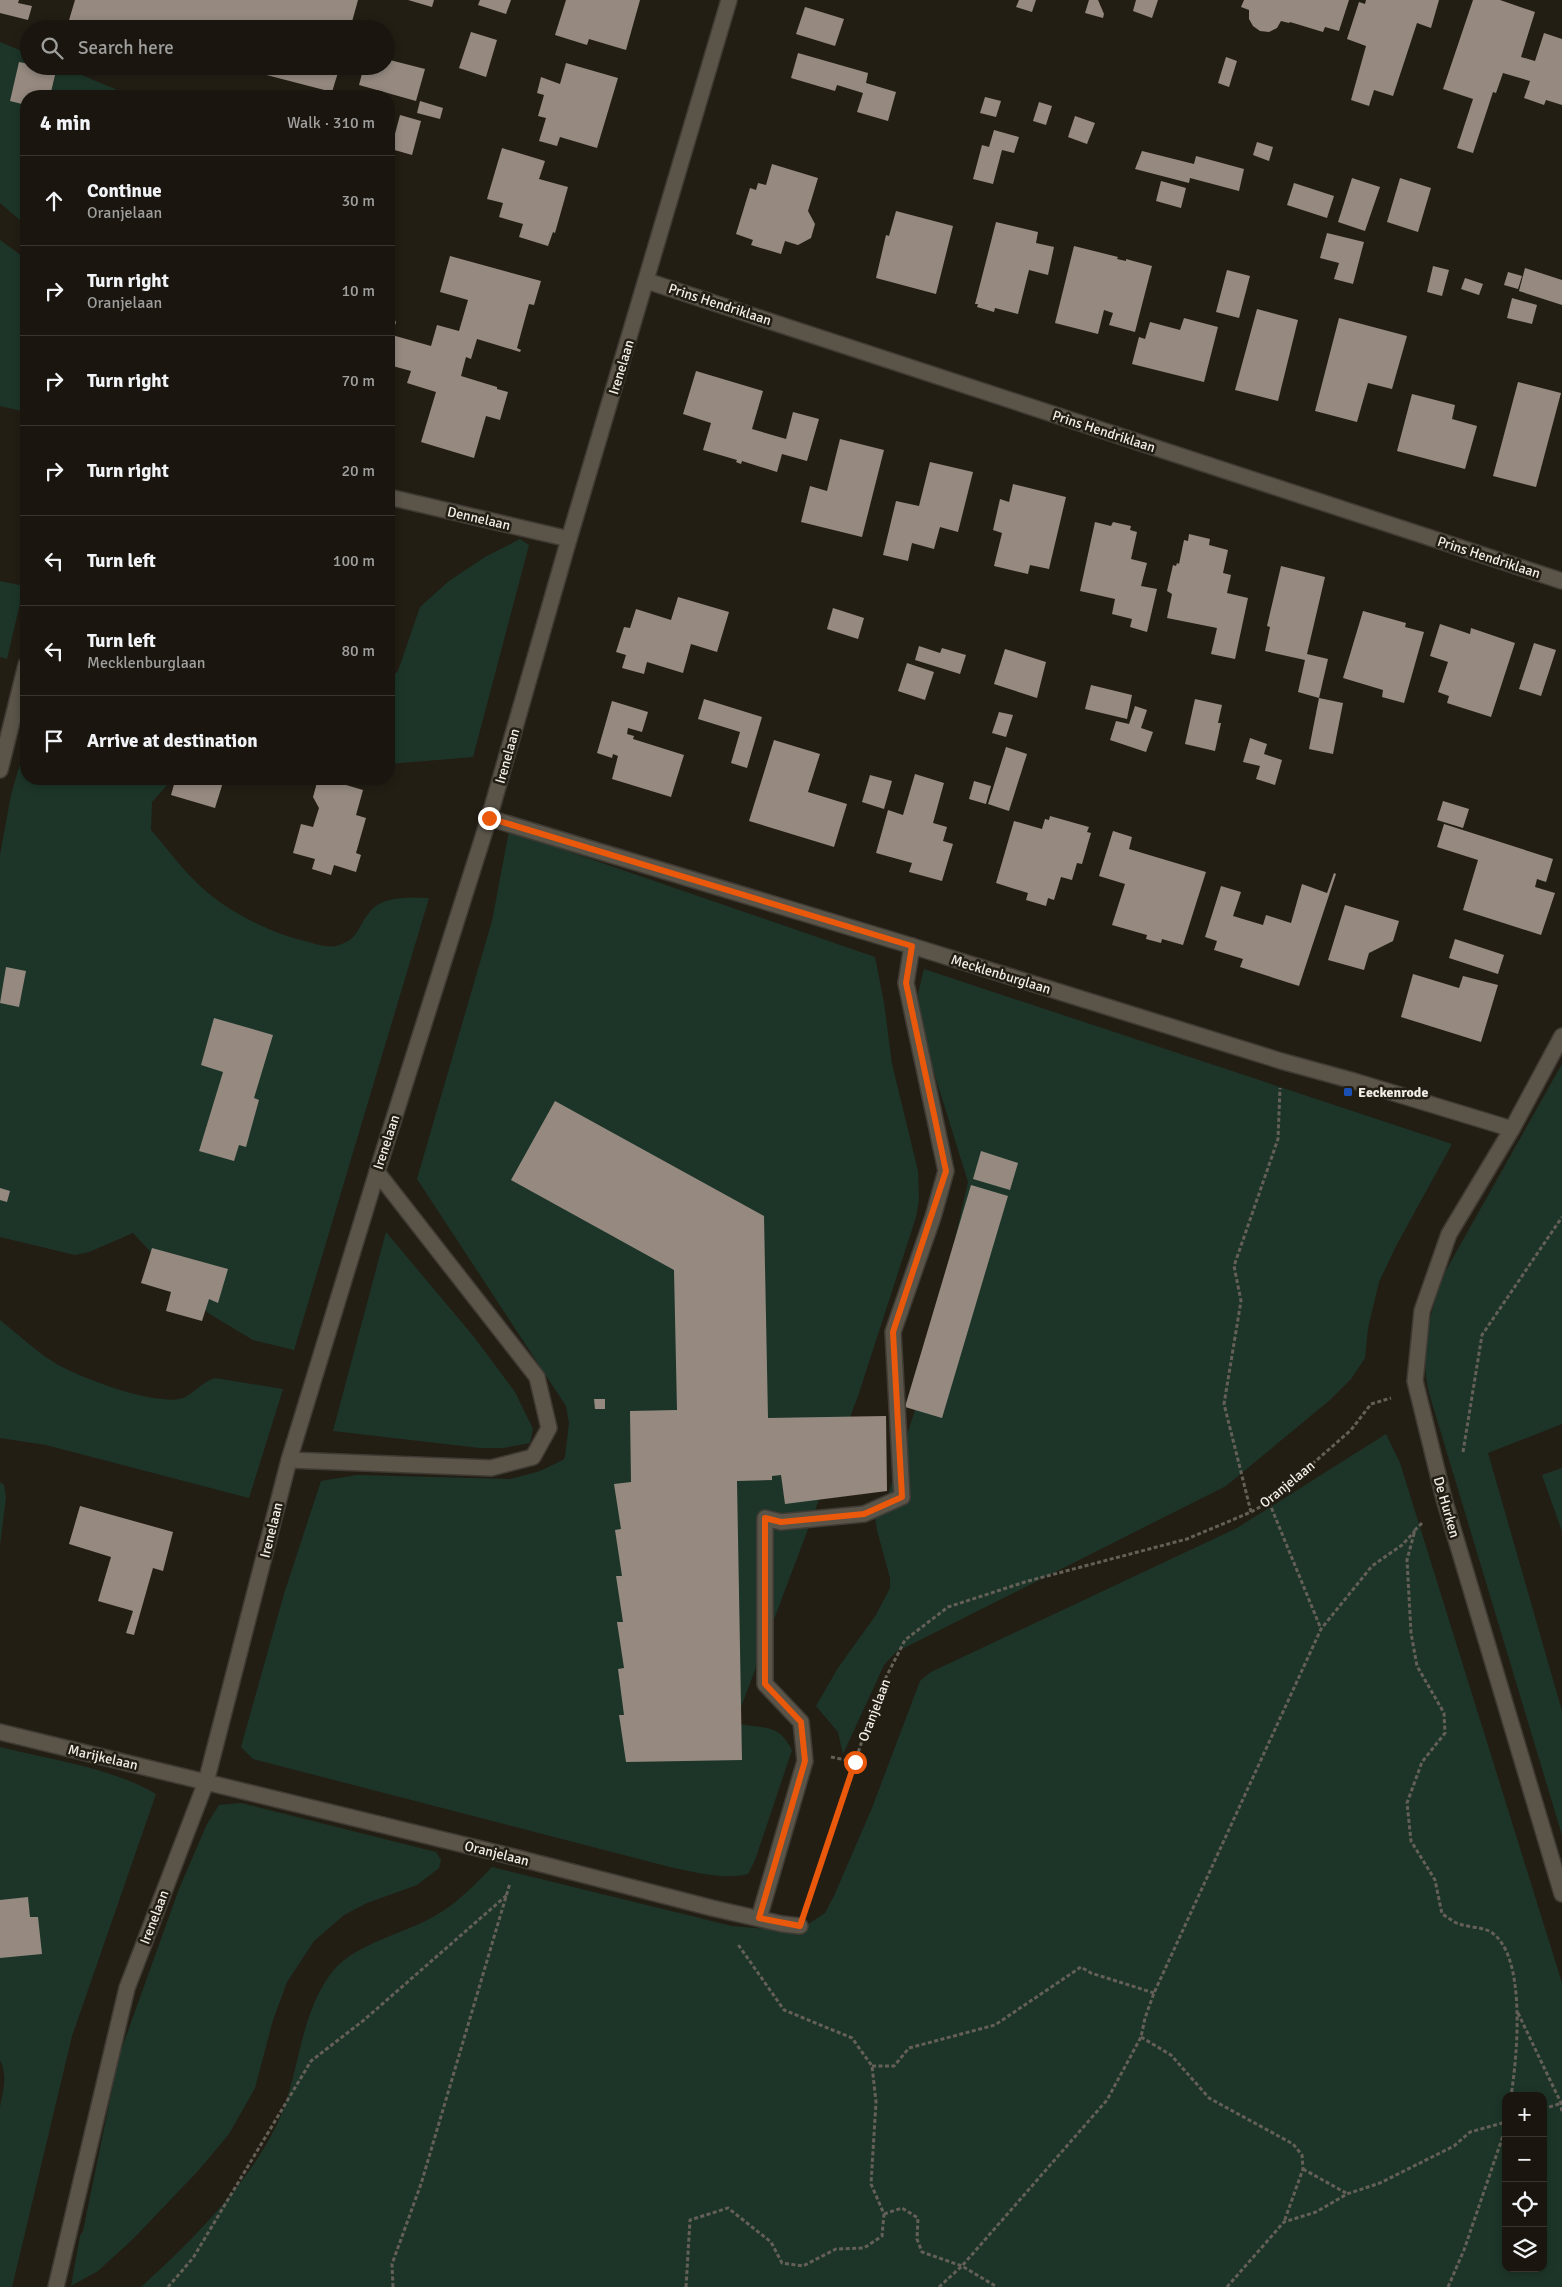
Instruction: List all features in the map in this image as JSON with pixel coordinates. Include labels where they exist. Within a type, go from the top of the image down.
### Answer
[{"type":"street","name":"Irenelaan","points":[[56,2287],[126,1988],[206,1782],[289,1460],[377,1172],[489,818],[569,539],[729,0]]},
{"type":"street","name":"Prins Hendriklaan","points":[[647,280],[1562,581]]},
{"type":"street","name":"Dennelaan","points":[[395,498],[569,539]]},
{"type":"street","points":[[0,770],[20,689]]},
{"type":"street","name":"Mecklenburglaan","points":[[489,818],[912,946],[1281,1062],[1354,1081],[1512,1129]]},
{"type":"street","points":[[759,1918],[805,1761],[801,1722],[765,1684],[765,1518],[781,1522],[864,1514],[902,1497],[893,1332],[946,1171],[906,983],[912,946]]},
{"type":"street","points":[[1512,1129],[1562,1036]]},
{"type":"street","name":"De Hurken","points":[[1512,1129],[1450,1234],[1422,1311],[1415,1381],[1444,1499],[1562,1894]]},
{"type":"street","points":[[289,1460],[491,1468],[533,1457],[549,1428],[537,1377],[377,1172]]},
{"type":"street","name":"Marijkelaan","points":[[0,1732],[206,1782]]},
{"type":"street","name":"Oranjelaan","points":[[206,1782],[518,1858],[712,1908],[800,1926]]},
{"type":"path","points":[[1251,1512],[1224,1404],[1241,1301],[1234,1266],[1278,1139],[1281,1062]]},
{"type":"path","name":"Oranjelaan","points":[[800,1926],[878,1693],[905,1640],[948,1607],[1028,1582],[1186,1539],[1251,1512],[1269,1502],[1351,1430],[1371,1404],[1417,1390]]},
{"type":"path","points":[[1269,1502],[1321,1629]]},
{"type":"path","points":[[939,2287],[962,2266],[1107,2100],[1141,2037],[1144,2018],[1154,1993],[1321,1629],[1372,1566],[1402,1545],[1416,1530]]},
{"type":"path","points":[[838,1759],[855,1762]]},
{"type":"path","points":[[393,2287],[392,2264],[421,2184],[518,1858]]},
{"type":"path","points":[[168,2287],[193,2258],[311,2060],[364,2020],[507,1895]]},
{"type":"path","points":[[686,2287],[690,2220],[728,2208],[771,2242],[782,2263],[803,2266],[836,2249],[864,2248],[882,2236],[884,2214],[871,2184],[876,2102],[872,2066],[852,2038],[784,2010],[712,1908]]},
{"type":"path","points":[[872,2066],[894,2066],[909,2048],[995,2025],[1080,1967],[1091,1973],[1154,1993]]},
{"type":"path","points":[[1518,2011],[1561,2103],[1562,2113]]},
{"type":"path","points":[[1141,2037],[1170,2055],[1208,2098],[1293,2144],[1302,2155],[1303,2169],[1284,2222],[1227,2287]]},
{"type":"path","points":[[1547,2108],[1561,2103]]},
{"type":"path","points":[[1284,2222],[1316,2212],[1347,2194],[1380,2183],[1454,2146],[1470,2132],[1502,2123]]},
{"type":"path","points":[[1448,2287],[1464,2250],[1502,2137]]},
{"type":"path","points":[[1303,2169],[1347,2194]]},
{"type":"path","points":[[884,2214],[902,2208],[918,2218],[917,2239],[922,2252],[962,2266],[997,2287]]},
{"type":"green space","points":[[0,42],[20,50],[20,75],[82,75],[118,90],[20,90],[20,220],[0,203]]},
{"type":"green space","points":[[0,240],[20,255],[20,411],[0,406]]},
{"type":"green space","points":[[520,539],[529,545],[473,757],[395,764],[395,674],[398,671],[420,607],[449,581],[485,557]]},
{"type":"green space","points":[[0,581],[20,585],[20,603],[7,659],[0,657]]},
{"type":"green space","points":[[20,764],[20,785],[167,785],[152,802],[151,830],[193,879],[217,900],[245,918],[275,932],[318,945],[335,946],[351,939],[369,913],[381,903],[405,898],[429,898],[294,1350],[253,1340],[208,1313],[133,1233],[89,1252],[75,1255],[0,1237],[0,855],[11,795]]},
{"type":"green space","points":[[509,831],[875,957],[884,1003],[892,1064],[918,1171],[919,1200],[916,1217],[858,1396],[735,1723],[768,1728],[775,1731],[787,1741],[792,1750],[755,1860],[748,1874],[718,1876],[670,1867],[253,1759],[241,1747],[284,1594],[321,1481],[357,1475],[511,1479],[540,1471],[563,1460],[565,1457],[569,1423],[566,1406],[417,1179],[492,921]]},
{"type":"green space","points":[[924,969],[1452,1144],[1396,1246],[1379,1282],[1368,1328],[1365,1358],[1351,1379],[1330,1400],[1226,1486],[896,1652],[884,1665],[843,1754],[838,1732],[816,1706],[838,1668],[876,1615],[890,1588],[890,1578],[877,1530],[873,1503],[888,1495],[920,1394],[968,1182],[924,1040],[918,994]]},
{"type":"green space","points":[[1562,1064],[1562,1424],[1488,1453],[1562,1711],[1562,1835],[1429,1393],[1425,1362],[1431,1317],[1445,1272]]},
{"type":"green space","points":[[386,1232],[474,1337],[515,1392],[533,1429],[530,1443],[503,1448],[480,1448],[333,1431]]},
{"type":"green space","points":[[0,1320],[55,1363],[81,1376],[134,1394],[166,1400],[179,1399],[215,1378],[283,1389],[249,1498],[46,1445],[0,1438]]},
{"type":"green space","points":[[1386,1434],[1400,1463],[1562,1983],[1562,2287],[141,2287],[221,2207],[256,2161],[282,2113],[314,2004],[322,1987],[343,1961],[354,1953],[426,1921],[446,1909],[492,1867],[732,1926],[778,1930],[801,1929],[825,1913],[834,1896],[872,1808],[920,1681],[931,1672],[1237,1528]]},
{"type":"green space","points":[[1562,1468],[1562,1531],[1542,1475]]},
{"type":"green space","points":[[0,1482],[4,1485],[6,1498],[0,1545]]},
{"type":"green space","points":[[0,1747],[100,1771],[119,1777],[156,1794],[72,2036],[12,2287],[0,2287],[0,2107],[4,2072],[0,2060]]},
{"type":"green space","points":[[241,1803],[436,1852],[441,1860],[439,1868],[417,1885],[367,1903],[344,1915],[314,1941],[287,1982],[273,2020],[255,2088],[229,2134],[197,2172],[133,2239],[98,2271],[71,2286],[119,2056],[179,1889],[207,1824],[219,1805]]},
{"type":"building","points":[[0,0],[19,0],[18,3],[32,6],[28,20],[0,13]]},
{"type":"building","points":[[75,0],[358,0],[352,20],[69,20]]},
{"type":"building","points":[[408,0],[434,0],[432,7]]},
{"type":"building","points":[[480,0],[511,0],[506,14],[478,5]]},
{"type":"building","points":[[566,0],[640,0],[626,50],[589,39],[587,45],[555,35]]},
{"type":"building","points":[[1019,0],[1036,0],[1032,12],[1016,7]]},
{"type":"building","points":[[1089,0],[1098,0],[1104,14],[1103,18],[1085,13]]},
{"type":"building","points":[[1136,0],[1158,0],[1152,18],[1133,11]]},
{"type":"building","points":[[1244,0],[1349,0],[1339,31],[1325,27],[1323,32],[1281,21],[1277,28],[1269,32],[1260,31],[1253,26],[1249,19],[1249,10],[1241,7]]},
{"type":"building","points":[[1366,0],[1439,0],[1431,28],[1417,23],[1393,96],[1374,90],[1369,106],[1351,100],[1366,46],[1347,39],[1359,2],[1365,4]]},
{"type":"building","points":[[1473,0],[1500,0],[1535,12],[1521,57],[1535,61],[1544,33],[1562,39],[1562,105],[1546,100],[1544,105],[1524,98],[1530,81],[1503,73],[1496,93],[1493,92],[1473,153],[1457,148],[1473,99],[1443,89]]},
{"type":"building","points":[[805,7],[844,19],[835,46],[796,34]]},
{"type":"building","points":[[471,32],[497,40],[486,77],[459,68]]},
{"type":"building","points":[[798,53],[868,73],[866,83],[896,92],[888,121],[857,112],[863,93],[837,85],[835,91],[791,78]]},
{"type":"building","points":[[1226,57],[1237,61],[1229,87],[1218,83]]},
{"type":"building","points":[[395,61],[425,69],[416,101],[395,95],[395,90],[377,90],[359,85],[362,75],[395,75]]},
{"type":"building","points":[[19,62],[20,75],[55,75],[51,90],[20,90],[20,104],[10,101]]},
{"type":"building","points":[[566,63],[618,78],[597,148],[560,137],[557,146],[539,141],[546,118],[538,116],[544,95],[537,93],[541,77],[560,84]]},
{"type":"building","points":[[267,75],[337,75],[333,90],[324,90]]},
{"type":"building","points":[[985,97],[1001,101],[996,117],[980,113]]},
{"type":"building","points":[[420,101],[443,108],[440,119],[417,113]]},
{"type":"building","points":[[1039,102],[1052,106],[1046,125],[1033,121]]},
{"type":"building","points":[[400,115],[421,121],[412,155],[395,150],[395,134]]},
{"type":"building","points":[[1075,116],[1095,123],[1087,144],[1068,137]]},
{"type":"building","points":[[994,130],[1019,137],[1014,153],[1002,150],[993,184],[973,179],[982,145],[989,147]]},
{"type":"building","points":[[1257,142],[1273,147],[1269,161],[1253,155]]},
{"type":"building","points":[[502,148],[545,161],[539,179],[568,187],[555,233],[553,232],[548,246],[519,237],[523,224],[499,217],[503,203],[487,199]]},
{"type":"building","points":[[1142,151],[1194,164],[1196,156],[1244,169],[1239,191],[1190,178],[1189,183],[1135,169]]},
{"type":"building","points":[[772,164],[818,178],[808,211],[815,224],[811,238],[798,245],[785,241],[781,254],[751,245],[753,240],[736,234],[750,188],[756,190],[758,183],[766,185]]},
{"type":"building","points":[[1352,178],[1380,187],[1365,231],[1338,222]]},
{"type":"building","points":[[1400,178],[1431,188],[1418,232],[1387,222]]},
{"type":"building","points":[[1161,181],[1186,188],[1181,208],[1156,201]]},
{"type":"building","points":[[1294,183],[1334,196],[1327,218],[1287,205]]},
{"type":"building","points":[[896,211],[953,226],[936,294],[876,278],[886,235],[889,236]]},
{"type":"building","points":[[996,222],[1038,232],[1036,243],[1054,247],[1048,275],[1029,270],[1018,314],[995,308],[994,312],[977,307],[978,304],[975,304]]},
{"type":"building","points":[[1327,233],[1364,242],[1353,284],[1334,279],[1339,263],[1320,258]]},
{"type":"building","points":[[1074,246],[1118,257],[1117,259],[1126,261],[1126,259],[1152,266],[1135,332],[1109,325],[1113,313],[1104,310],[1098,334],[1055,323]]},
{"type":"building","points":[[450,256],[541,281],[534,305],[529,304],[517,348],[521,350],[520,352],[477,339],[471,359],[466,357],[461,376],[508,392],[500,420],[486,416],[474,458],[421,442],[436,392],[407,383],[411,371],[395,367],[395,336],[431,346],[437,325],[459,331],[468,300],[440,292]]},
{"type":"building","points":[[1433,266],[1449,270],[1442,296],[1427,292]]},
{"type":"building","points":[[1525,268],[1562,280],[1562,305],[1519,291]]},
{"type":"building","points":[[1227,270],[1250,276],[1239,318],[1216,312]]},
{"type":"building","points":[[1508,272],[1522,276],[1518,289],[1504,285]]},
{"type":"building","points":[[1465,278],[1483,284],[1479,295],[1461,289]]},
{"type":"building","points":[[1512,298],[1537,305],[1532,324],[1507,318]]},
{"type":"building","points":[[1257,309],[1298,320],[1278,401],[1235,390]]},
{"type":"building","points":[[1184,318],[1218,327],[1204,382],[1132,364],[1139,337],[1145,339],[1150,322],[1180,330]]},
{"type":"building","points":[[1339,318],[1407,336],[1392,389],[1368,383],[1357,422],[1315,411]]},
{"type":"building","points":[[696,371],[763,391],[752,429],[786,439],[793,412],[819,419],[807,461],[782,454],[777,472],[742,461],[741,464],[736,462],[737,460],[703,450],[711,423],[683,414]]},
{"type":"building","points":[[1518,382],[1561,393],[1536,487],[1493,476]]},
{"type":"building","points":[[1412,394],[1455,405],[1452,419],[1477,426],[1465,469],[1397,451]]},
{"type":"building","points":[[840,439],[884,450],[862,537],[801,522],[810,486],[827,491]]},
{"type":"building","points":[[930,462],[973,472],[958,532],[940,527],[934,549],[912,543],[908,561],[883,555],[896,501],[919,506]]},
{"type":"building","points":[[1013,484],[1066,497],[1049,569],[1030,565],[1028,574],[994,566],[1002,533],[993,530],[1000,499],[1009,502]]},
{"type":"building","points":[[1095,522],[1111,526],[1113,522],[1131,526],[1130,530],[1137,532],[1131,559],[1147,563],[1141,586],[1157,589],[1147,632],[1130,627],[1132,619],[1112,614],[1115,599],[1080,591]]},
{"type":"building","points":[[1189,534],[1210,539],[1209,545],[1228,550],[1223,573],[1231,575],[1227,593],[1248,598],[1235,659],[1211,654],[1217,628],[1167,618],[1172,594],[1167,591],[1173,565],[1179,564],[1184,540],[1188,541]]},
{"type":"building","points":[[1281,566],[1325,577],[1307,654],[1328,659],[1319,698],[1298,692],[1305,660],[1265,651],[1270,627],[1267,626]]},
{"type":"building","points":[[678,597],[729,612],[717,652],[691,644],[683,673],[647,662],[644,674],[622,668],[626,655],[616,652],[624,627],[630,628],[636,609],[671,620]]},
{"type":"building","points":[[833,608],[864,618],[858,639],[827,629]]},
{"type":"building","points":[[1363,611],[1406,623],[1405,627],[1424,632],[1404,703],[1382,697],[1383,690],[1343,678]]},
{"type":"building","points":[[1440,624],[1470,634],[1471,628],[1515,643],[1491,717],[1447,703],[1449,696],[1438,692],[1448,662],[1430,656]]},
{"type":"building","points":[[1534,643],[1556,650],[1541,696],[1519,689]]},
{"type":"building","points":[[919,646],[940,653],[942,648],[966,655],[960,674],[915,660]]},
{"type":"building","points":[[1005,649],[1046,662],[1037,698],[994,684]]},
{"type":"building","points":[[907,663],[934,672],[925,700],[898,691]]},
{"type":"building","points":[[1091,685],[1132,695],[1127,719],[1085,709]]},
{"type":"building","points":[[1319,698],[1343,703],[1333,754],[1309,749]]},
{"type":"building","points":[[704,699],[762,717],[747,768],[731,763],[740,732],[698,719]]},
{"type":"building","points":[[1195,699],[1222,705],[1218,723],[1221,723],[1215,751],[1185,744]]},
{"type":"building","points":[[612,701],[648,712],[642,732],[628,728],[627,734],[634,736],[633,739],[684,755],[671,797],[612,779],[618,756],[613,754],[612,758],[597,753]]},
{"type":"building","points":[[1135,706],[1147,710],[1141,728],[1153,732],[1146,752],[1110,740],[1116,721],[1129,724]]},
{"type":"building","points":[[999,712],[1013,715],[1006,737],[992,733]]},
{"type":"building","points":[[1250,738],[1267,744],[1264,754],[1282,760],[1275,785],[1256,779],[1260,766],[1243,762]]},
{"type":"building","points":[[774,740],[820,754],[808,792],[847,804],[834,847],[749,821]]},
{"type":"building","points":[[1006,747],[1027,754],[1009,811],[988,804]]},
{"type":"building","points":[[915,774],[944,783],[933,823],[947,827],[943,841],[953,844],[942,881],[909,872],[912,863],[876,853],[888,810],[903,815]]},
{"type":"building","points":[[870,775],[892,781],[884,809],[862,802]]},
{"type":"building","points":[[974,781],[991,786],[986,804],[969,799]]},
{"type":"building","points":[[174,785],[222,785],[215,808],[171,795]]},
{"type":"building","points":[[316,785],[346,785],[363,790],[356,815],[366,818],[356,853],[361,855],[356,872],[334,865],[331,875],[312,869],[315,859],[293,853],[301,824],[313,827],[319,808],[313,797]]},
{"type":"building","points":[[1443,801],[1469,809],[1463,828],[1437,820]]},
{"type":"building","points":[[1050,816],[1089,827],[1087,832],[1091,833],[1082,864],[1077,863],[1072,880],[1061,877],[1054,900],[1048,898],[1046,906],[1026,900],[1028,893],[996,883],[1014,821],[1042,829],[1045,819],[1049,820]]},
{"type":"building","points":[[1444,824],[1553,859],[1546,882],[1537,879],[1535,887],[1555,893],[1541,935],[1463,910],[1478,860],[1437,847]]},
{"type":"building","points":[[1113,831],[1132,837],[1129,849],[1206,872],[1183,945],[1162,939],[1161,943],[1146,939],[1147,935],[1112,925],[1125,884],[1099,876]]},
{"type":"building","points":[[1334,873],[1336,874],[1299,986],[1240,967],[1243,959],[1214,950],[1217,941],[1205,937],[1221,886],[1241,892],[1233,916],[1263,925],[1266,915],[1291,923],[1302,884],[1327,893]]},
{"type":"building","points":[[1345,905],[1399,921],[1393,941],[1369,953],[1364,970],[1328,960]]},
{"type":"building","points":[[1455,939],[1504,955],[1498,974],[1449,958]]},
{"type":"building","points":[[6,967],[26,971],[19,1007],[0,1003]]},
{"type":"building","points":[[1413,974],[1459,988],[1463,976],[1498,985],[1481,1042],[1401,1017]]},
{"type":"building","points":[[214,1018],[273,1035],[254,1098],[259,1100],[246,1147],[239,1145],[234,1161],[199,1151],[223,1072],[201,1065]]},
{"type":"building","points":[[555,1101],[764,1216],[768,1418],[886,1416],[887,1491],[785,1504],[781,1475],[772,1476],[772,1480],[737,1481],[742,1760],[626,1762],[619,1715],[624,1715],[618,1669],[624,1668],[617,1622],[623,1622],[616,1576],[622,1576],[615,1530],[621,1529],[614,1484],[631,1482],[630,1411],[677,1410],[674,1270],[511,1180]]},
{"type":"building","points":[[981,1151],[1018,1163],[1010,1190],[973,1179]]},
{"type":"building","points":[[971,1185],[1008,1196],[942,1418],[905,1407]]},
{"type":"building","points":[[0,1188],[10,1191],[7,1202],[0,1200]]},
{"type":"building","points":[[152,1248],[228,1269],[218,1303],[209,1299],[202,1321],[166,1311],[171,1292],[141,1283]]},
{"type":"building","points":[[594,1399],[605,1399],[605,1409],[595,1409]]},
{"type":"building","points":[[80,1506],[173,1532],[163,1571],[153,1568],[134,1635],[126,1633],[133,1611],[98,1601],[111,1557],[69,1544]]},
{"type":"building","points":[[28,1897],[30,1917],[38,1917],[42,1954],[0,1958],[0,1900]]},
{"type":"place","name":"Eeckenrode","points":[[1348,1092]]},
{"type":"route","points":[[489,818],[912,946],[906,983],[946,1171],[933,1217],[893,1332],[902,1497],[864,1514],[781,1522],[765,1518],[765,1684],[801,1722],[805,1761],[759,1918],[800,1926],[855,1762]]}]
